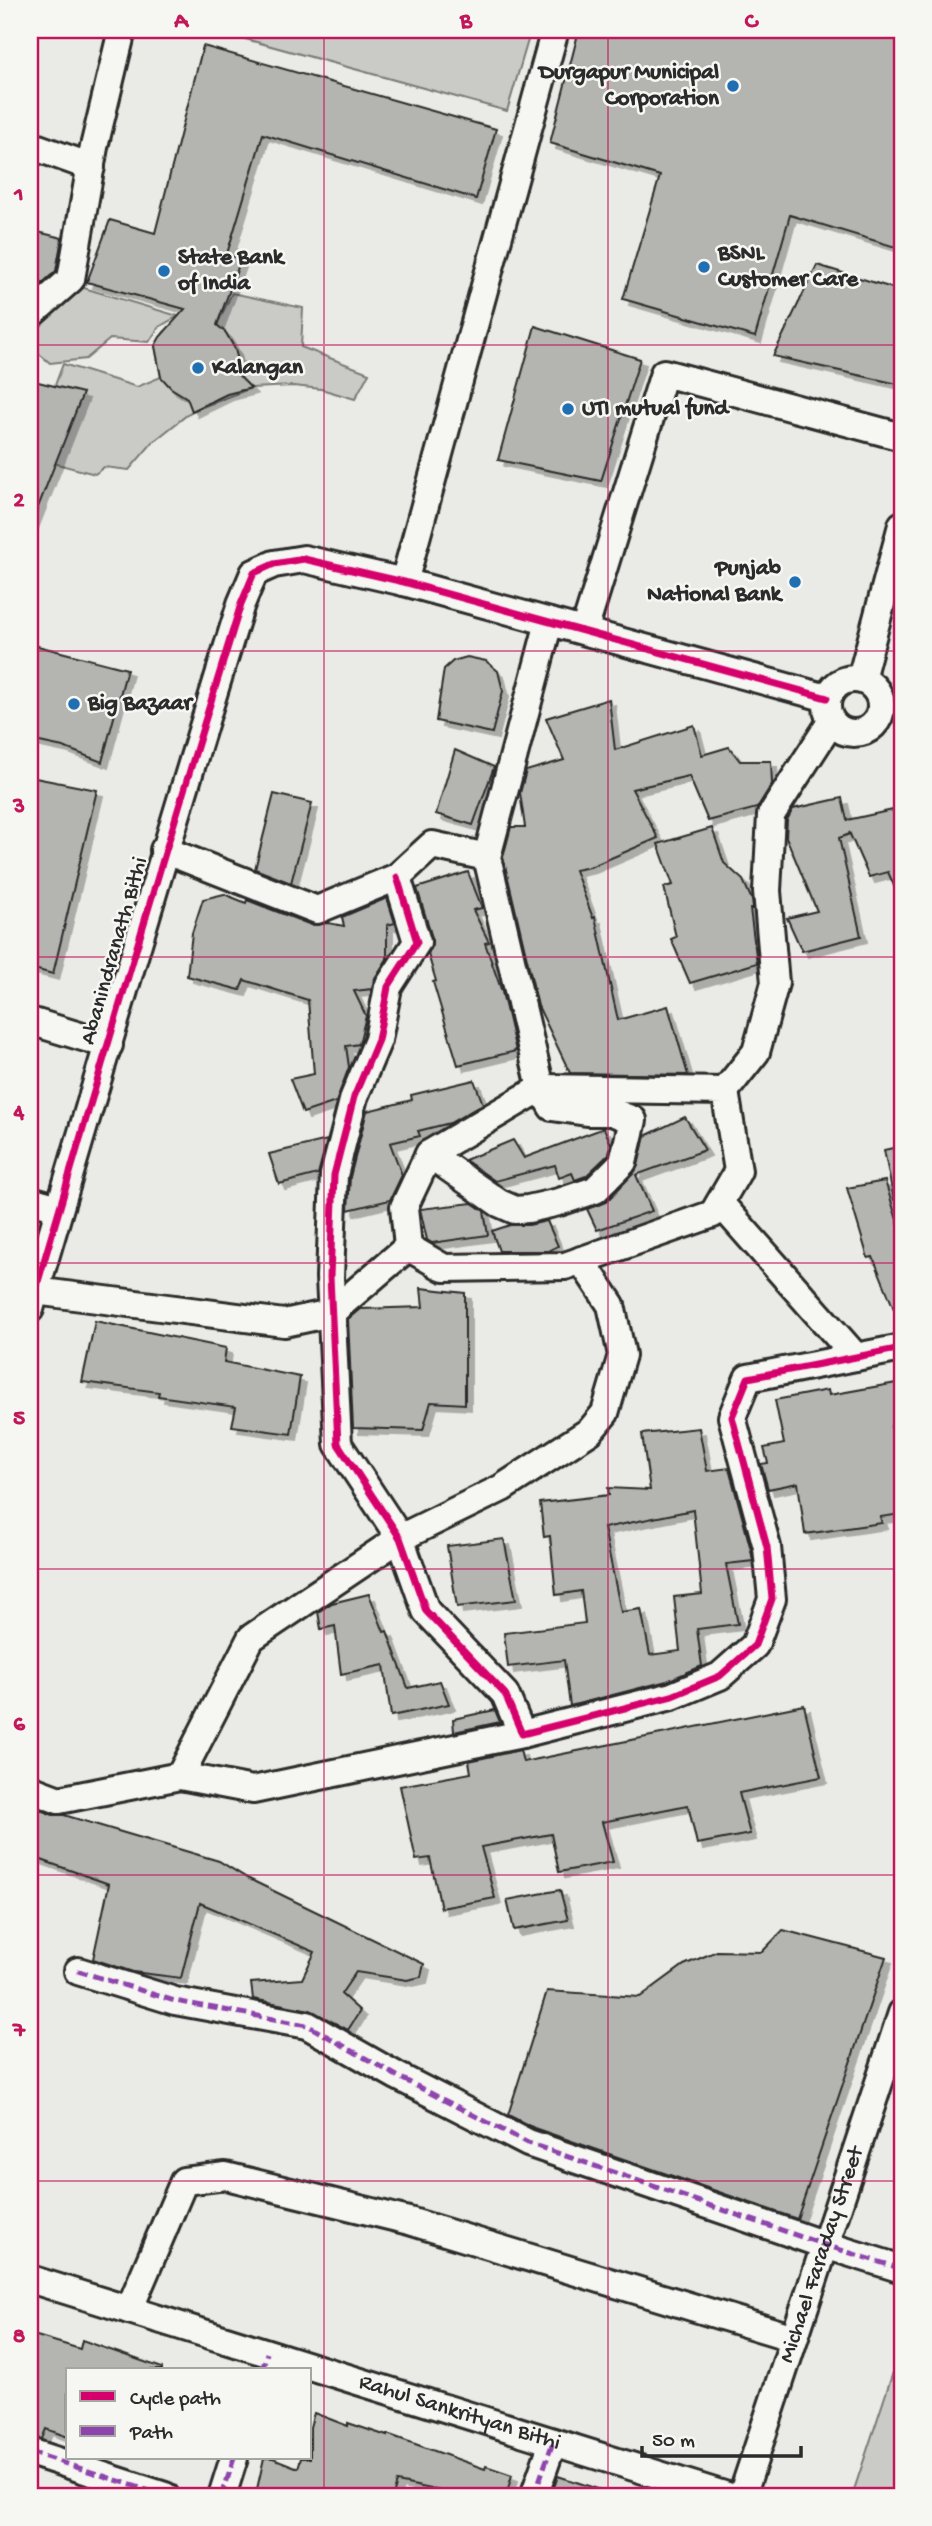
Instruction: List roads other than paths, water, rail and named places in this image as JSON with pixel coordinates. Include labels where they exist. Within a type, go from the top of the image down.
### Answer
[{"type":"street","points":[[30,315],[71,279],[90,167],[122,30]]},
{"type":"street","points":[[408,1247],[444,1268],[565,1266],[713,1214],[738,1171],[725,1091],[756,1052],[775,983],[768,891],[771,815],[829,710],[831,690],[842,681],[861,679],[873,685],[892,718],[859,734],[839,730],[829,710],[584,631],[404,582],[555,30]]},
{"type":"street","points":[[30,145],[90,167]]},
{"type":"street","points":[[584,631],[664,373],[902,437]]},
{"type":"street","points":[[861,679],[902,525]]},
{"type":"street","name":"Abanindranath Bithi","points":[[32,1300],[109,1045],[164,850],[241,604],[254,573],[274,564],[304,559],[404,582]]},
{"type":"street","points":[[429,1154],[499,1203],[515,1210],[528,1209],[559,1202],[595,1189],[623,1162],[633,1120],[612,1112],[552,1107],[541,1088],[487,857],[550,622]]},
{"type":"street","points":[[164,850],[317,910],[397,877],[432,845],[487,857]]},
{"type":"street","points":[[397,877],[417,942],[387,987],[378,1040],[354,1097],[334,1175],[330,1277],[338,1444],[400,1538],[425,1611],[505,1694],[522,1734]]},
{"type":"street","points":[[30,1021],[109,1045]]},
{"type":"street","points":[[408,1247],[404,1207],[429,1154],[541,1088],[725,1091]]},
{"type":"street","points":[[30,1200],[59,1208]]},
{"type":"street","points":[[720,1203],[856,1357]]},
{"type":"street","points":[[32,1300],[284,1323],[331,1313],[408,1247]]},
{"type":"street","points":[[180,1776],[251,1638],[400,1538],[502,1488],[590,1431],[605,1413],[622,1355],[611,1305],[581,1260]]},
{"type":"street","points":[[30,1789],[59,1800],[180,1776],[253,1790],[522,1734],[672,1696],[720,1676],[755,1645],[772,1599],[767,1547],[732,1416],[748,1378],[902,1348]]},
{"type":"street","points":[[78,1970],[175,2001],[307,2025],[397,2076],[528,2143],[902,2269]]},
{"type":"street","name":"Michael Faraday Street","points":[[742,2496],[902,2013]]},
{"type":"street","points":[[129,2310],[184,2181],[226,2176],[409,2221],[794,2338]]},
{"type":"street","name":"Rahul Sankrityan Bithi","points":[[30,2279],[129,2310],[287,2368]]},
{"type":"street","name":"Rahul Sankrityan Bithi","points":[[312,2375],[553,2442],[696,2491],[727,2496]]},
{"type":"street","points":[[534,2496],[553,2442]]},
{"type":"street","points":[[30,2452],[165,2496]]},
{"type":"street","points":[[222,2496],[233,2460]]},
{"type":"place","name":"Durgapur Municipal Corporation","points":[[733,86]]},
{"type":"place","name":"BSNL Customer Care","points":[[704,267]]},
{"type":"place","name":"State Bank of India","points":[[164,271]]},
{"type":"place","name":"Kalangan","points":[[198,368]]},
{"type":"place","name":"UTI mutual fund","points":[[568,409]]},
{"type":"place","name":"Punjab National Bank","points":[[795,582]]},
{"type":"place","name":"Big Bazaar","points":[[74,704]]}]
